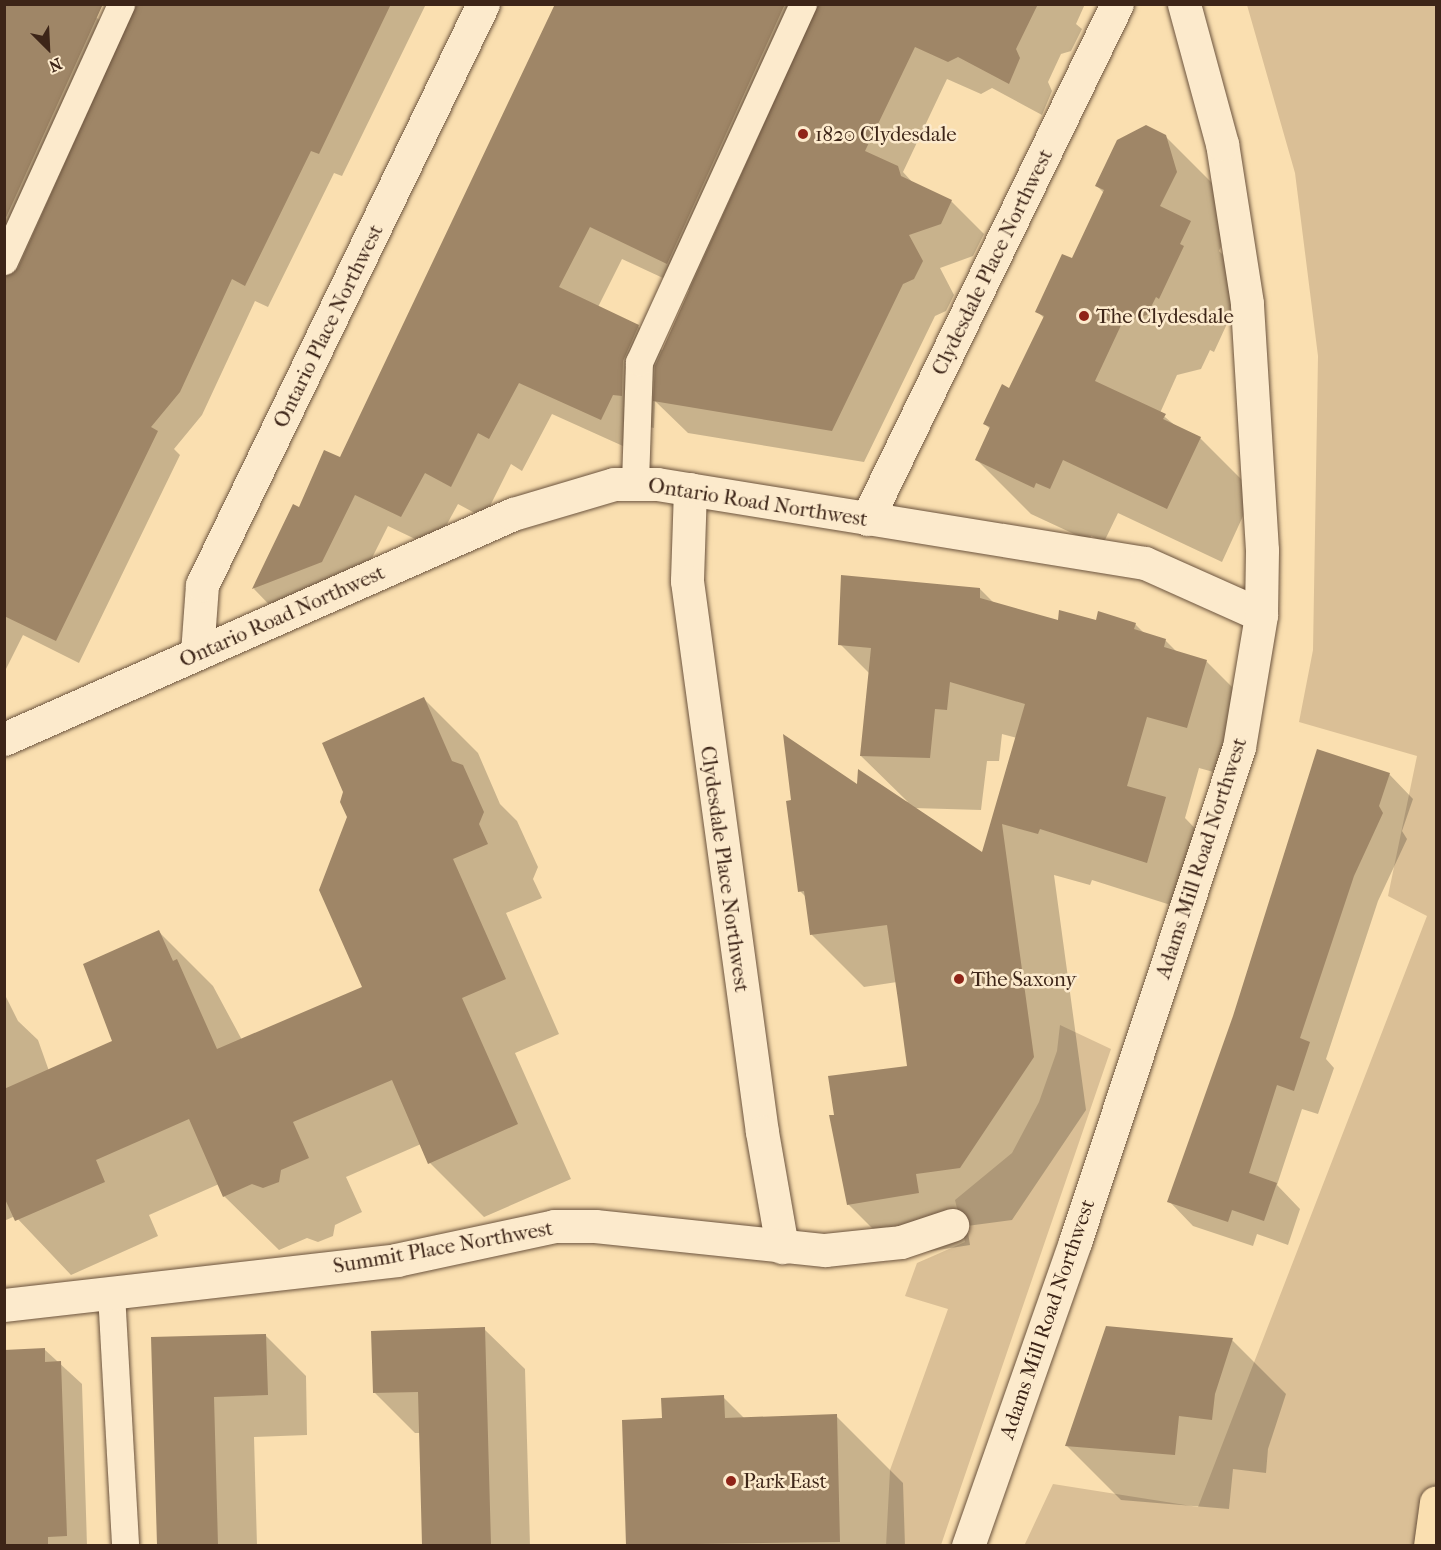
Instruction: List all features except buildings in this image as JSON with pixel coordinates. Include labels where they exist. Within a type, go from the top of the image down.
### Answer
[{"type":"main road","points":[[1430,1545],[1437,1502]]},
{"type":"street","name":"Ontario Place Northwest","points":[[197,653],[202,585],[483,4]]},
{"type":"street","name":"Clydesdale Place Northwest","points":[[867,519],[1117,4]]},
{"type":"street","name":"Adams Mill Road Northwest","points":[[968,1545],[1075,1242],[1239,747],[1261,615],[1256,414],[1246,292],[1222,144],[1184,4]]},
{"type":"street","name":"Ontario Road Northwest","points":[[4,739],[513,514],[590,490],[635,482],[1145,562],[1261,615]]},
{"type":"street","name":"Clydesdale Place Northwest","points":[[690,489],[687,581],[762,1132],[782,1247]]},
{"type":"street","name":"Summit Place Northwest","points":[[4,1305],[396,1260],[554,1226],[595,1226],[782,1247],[872,1247],[919,1237],[952,1225]]},
{"type":"lane","points":[[4,261],[120,4]]},
{"type":"lane","points":[[635,482],[639,362],[803,4]]},
{"type":"lane","points":[[111,1293],[125,1545]]},
{"type":"shaded area","points":[[1247,5],[1436,5],[1436,1545],[1024,1546],[1053,1484],[1198,1507],[1427,916],[1388,896],[1417,756],[1299,722],[1313,650],[1318,356],[1295,173]]},
{"type":"shaded area","points":[[1060,1025],[1111,1049],[941,1545],[886,1546],[890,1470],[948,1309],[905,1296],[917,1263],[965,1242],[955,1200],[1012,1153],[1039,1102],[1057,1051]]},
{"type":"place","name":"1820 Clydesdale","points":[[803,134]]},
{"type":"place","name":"The Clydesdale","points":[[1084,316]]},
{"type":"place","name":"The Saxony","points":[[959,979]]},
{"type":"place","name":"Park East","points":[[731,1481]]}]
